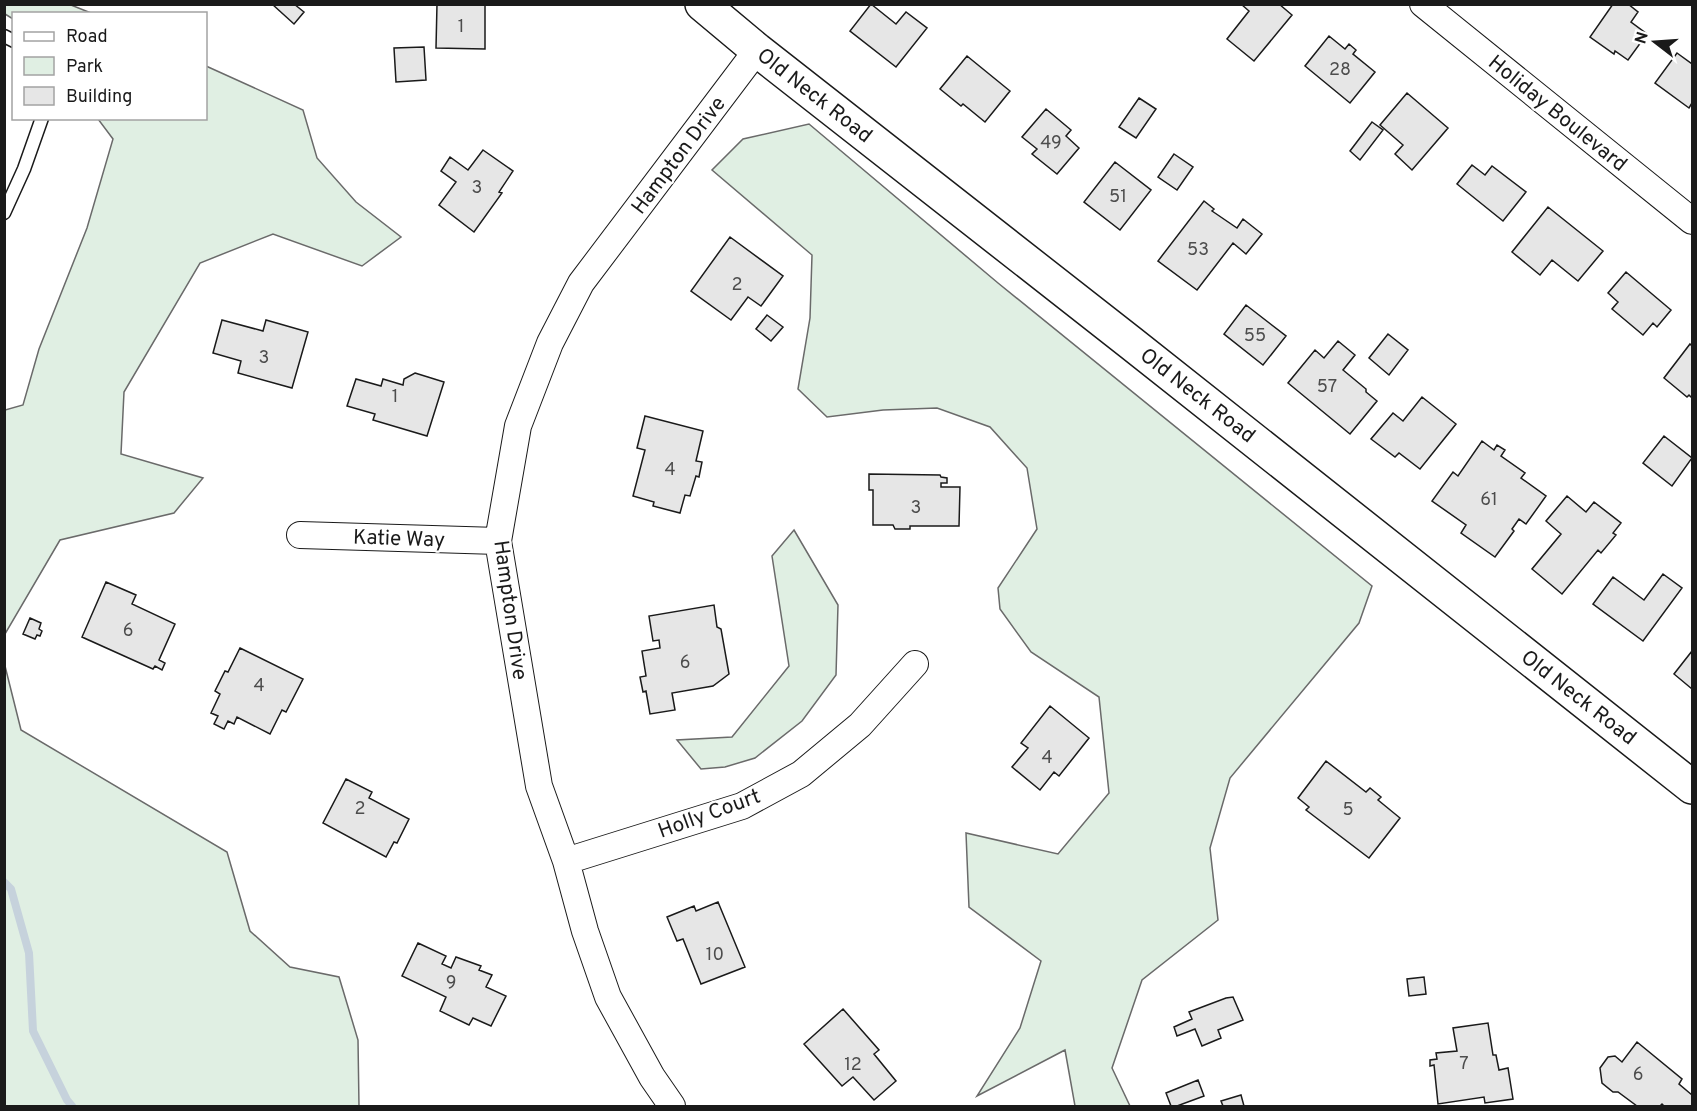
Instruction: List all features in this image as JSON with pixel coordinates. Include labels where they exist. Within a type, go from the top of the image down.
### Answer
[{"type":"street","name":"Old Neck Road","points":[[702,4],[757,50],[1692,787]]},
{"type":"street","name":"Holiday Boulevard","points":[[1423,4],[1692,221]]},
{"type":"street","name":"Hampton Drive","points":[[672,1107],[652,1077],[608,996],[585,931],[566,861],[539,786],[498,541],[518,426],[549,343],[581,283],[757,50]]},
{"type":"street","name":"Katie Way","points":[[300,536],[498,541]]},
{"type":"street","name":"Holly Court","points":[[566,861],[742,806],[801,774],[860,725],[915,664]]},
{"type":"lane","points":[[4,213],[24,169],[41,120]]},
{"type":"green space","points":[[5,4],[71,5],[88,12],[12,12],[12,18],[5,14]]},
{"type":"green space","points":[[207,66],[303,110],[317,158],[356,202],[401,237],[362,266],[273,234],[200,263],[124,392],[121,454],[203,478],[174,513],[60,540],[5,634],[5,410],[23,405],[39,349],[87,228],[113,139],[99,120],[207,120]]},
{"type":"green space","points":[[809,124],[998,283],[1372,586],[1359,623],[1230,778],[1210,848],[1218,920],[1142,980],[1112,1068],[1130,1106],[1075,1106],[1065,1050],[977,1096],[1020,1028],[1041,961],[969,907],[966,833],[1058,854],[1109,793],[1099,697],[1031,652],[1000,609],[998,588],[1037,529],[1027,468],[990,427],[937,408],[883,410],[827,417],[798,389],[810,318],[812,255],[712,170],[743,139]]},
{"type":"green space","points":[[794,530],[838,605],[836,675],[802,721],[755,758],[725,767],[701,769],[677,740],[732,737],[789,666],[772,556]]},
{"type":"green space","points":[[4,662],[21,730],[227,852],[250,931],[290,967],[339,977],[358,1040],[359,1106],[5,1106]]},
{"type":"building","points":[[272,4],[294,4],[304,12],[294,24]]},
{"type":"building","points":[[437,4],[485,4],[485,49],[436,48]]},
{"type":"building","points":[[871,4],[896,24],[906,12],[927,28],[896,67],[850,31]]},
{"type":"building","points":[[1241,4],[1279,4],[1292,15],[1254,61],[1227,39],[1249,11]]},
{"type":"building","points":[[1613,4],[1628,4],[1638,12],[1631,22],[1647,34],[1628,60],[1615,51],[1614,54],[1590,37]]},
{"type":"building","points":[[1329,36],[1345,49],[1349,44],[1356,50],[1353,54],[1375,72],[1350,103],[1305,66]]},
{"type":"building","points":[[424,47],[426,80],[396,82],[394,48]]},
{"type":"building","points":[[1677,53],[1692,64],[1692,103],[1689,108],[1655,83]]},
{"type":"building","points":[[967,56],[1010,91],[985,122],[940,89]]},
{"type":"building","points":[[1407,93],[1448,128],[1412,170],[1395,154],[1403,145],[1380,125]]},
{"type":"building","points":[[1139,98],[1156,109],[1136,138],[1119,127]]},
{"type":"building","points":[[1046,109],[1071,130],[1066,136],[1079,148],[1057,174],[1032,154],[1037,149],[1022,137]]},
{"type":"building","points":[[1372,122],[1383,130],[1360,160],[1350,151]]},
{"type":"building","points":[[483,150],[513,171],[499,192],[502,193],[474,232],[439,205],[456,182],[441,171],[450,157],[468,170]]},
{"type":"building","points":[[1174,154],[1193,167],[1177,190],[1158,177]]},
{"type":"building","points":[[1115,162],[1151,190],[1120,230],[1084,202]]},
{"type":"building","points":[[1472,165],[1485,175],[1492,166],[1526,192],[1503,221],[1457,184]]},
{"type":"building","points":[[1204,201],[1214,209],[1212,211],[1237,228],[1243,219],[1262,234],[1246,254],[1233,243],[1197,290],[1158,261]]},
{"type":"building","points":[[1548,207],[1603,251],[1578,281],[1552,260],[1540,275],[1512,252]]},
{"type":"building","points":[[730,237],[783,276],[761,306],[748,297],[731,320],[691,291]]},
{"type":"building","points":[[1626,272],[1671,310],[1657,327],[1653,323],[1643,335],[1612,309],[1618,302],[1608,293]]},
{"type":"building","points":[[1246,305],[1286,336],[1263,365],[1224,334]]},
{"type":"building","points":[[767,315],[783,327],[771,341],[756,329]]},
{"type":"building","points":[[222,320],[263,331],[266,320],[308,332],[292,388],[238,373],[241,361],[213,353]]},
{"type":"building","points":[[1388,334],[1408,350],[1389,375],[1369,358]]},
{"type":"building","points":[[1338,341],[1355,355],[1343,370],[1377,401],[1350,434],[1288,383],[1315,350],[1324,358]]},
{"type":"building","points":[[1690,344],[1692,346],[1692,398],[1689,395],[1687,397],[1664,378]]},
{"type":"building","points":[[415,373],[444,382],[427,436],[373,420],[375,414],[347,406],[356,379],[381,386],[383,379],[403,385],[404,379]]},
{"type":"building","points":[[1422,397],[1456,424],[1420,469],[1399,453],[1395,457],[1371,439],[1393,413],[1403,421]]},
{"type":"building","points":[[645,416],[703,431],[696,461],[702,462],[699,477],[696,476],[690,496],[685,495],[680,513],[653,506],[654,502],[633,496],[645,450],[637,448]]},
{"type":"building","points":[[1664,436],[1692,458],[1672,486],[1643,463]]},
{"type":"building","points":[[1482,441],[1494,450],[1497,445],[1505,450],[1501,456],[1525,473],[1521,478],[1546,496],[1526,524],[1519,519],[1512,529],[1514,531],[1495,557],[1461,533],[1466,525],[1432,501],[1453,472],[1458,476]]},
{"type":"building","points":[[869,474],[940,475],[947,478],[947,483],[941,483],[941,487],[960,487],[959,526],[910,526],[910,529],[895,529],[893,525],[873,525],[873,490],[869,490]]},
{"type":"building","points":[[1567,496],[1586,512],[1594,502],[1621,523],[1613,533],[1616,535],[1601,553],[1598,550],[1562,594],[1532,569],[1561,534],[1546,521]]},
{"type":"building","points":[[1663,574],[1682,588],[1643,641],[1593,604],[1613,577],[1644,600]]},
{"type":"building","points":[[106,582],[136,595],[132,604],[175,624],[159,660],[165,663],[162,670],[155,666],[153,669],[82,637]]},
{"type":"building","points":[[714,605],[729,674],[713,686],[672,693],[675,710],[650,714],[646,691],[643,692],[640,677],[646,676],[642,651],[660,648],[659,640],[653,641],[649,616]]},
{"type":"building","points":[[30,618],[41,623],[39,629],[42,631],[35,639],[23,634]]},
{"type":"building","points":[[240,648],[303,679],[286,712],[282,710],[270,734],[237,717],[234,724],[228,721],[224,729],[214,724],[218,716],[211,713],[220,694],[215,691]]},
{"type":"building","points":[[1692,651],[1692,689],[1674,674]]},
{"type":"building","points":[[1050,706],[1089,738],[1059,776],[1054,772],[1040,790],[1012,767],[1028,748],[1021,743]]},
{"type":"building","points":[[1326,761],[1366,792],[1370,788],[1381,797],[1378,800],[1400,818],[1369,858],[1306,810],[1309,807],[1298,798]]},
{"type":"building","points":[[346,779],[372,792],[369,798],[409,819],[397,843],[394,842],[386,857],[323,823]]},
{"type":"building","points":[[718,902],[745,967],[701,984],[683,939],[677,941],[667,917],[694,906],[696,911]]},
{"type":"building","points":[[418,943],[446,956],[442,964],[451,968],[456,957],[481,966],[479,970],[492,975],[486,987],[506,996],[491,1026],[473,1018],[469,1025],[440,1011],[446,997],[402,976]]},
{"type":"building","points":[[1424,977],[1426,994],[1409,996],[1407,979]]},
{"type":"building","points":[[1233,997],[1243,1020],[1218,1030],[1221,1038],[1202,1046],[1195,1029],[1177,1036],[1174,1027],[1192,1019],[1189,1012]]},
{"type":"building","points":[[843,1009],[879,1050],[874,1054],[896,1081],[874,1100],[853,1077],[842,1086],[804,1044]]},
{"type":"building","points":[[1488,1023],[1493,1055],[1496,1055],[1499,1070],[1508,1068],[1513,1099],[1485,1103],[1484,1097],[1438,1104],[1434,1065],[1430,1066],[1430,1060],[1437,1059],[1436,1053],[1457,1051],[1453,1028]]},
{"type":"building","points":[[1637,1042],[1682,1079],[1679,1084],[1692,1095],[1692,1106],[1664,1106],[1662,1104],[1660,1106],[1637,1106],[1602,1083],[1600,1068],[1608,1057],[1615,1056],[1622,1062]]},
{"type":"building","points":[[1198,1080],[1204,1096],[1171,1106],[1166,1093]]},
{"type":"building","points":[[1241,1095],[1244,1106],[1223,1106],[1221,1101]]},
{"type":"waterway","points":[[4,882],[11,889],[29,953],[33,1031],[72,1106]]}]
